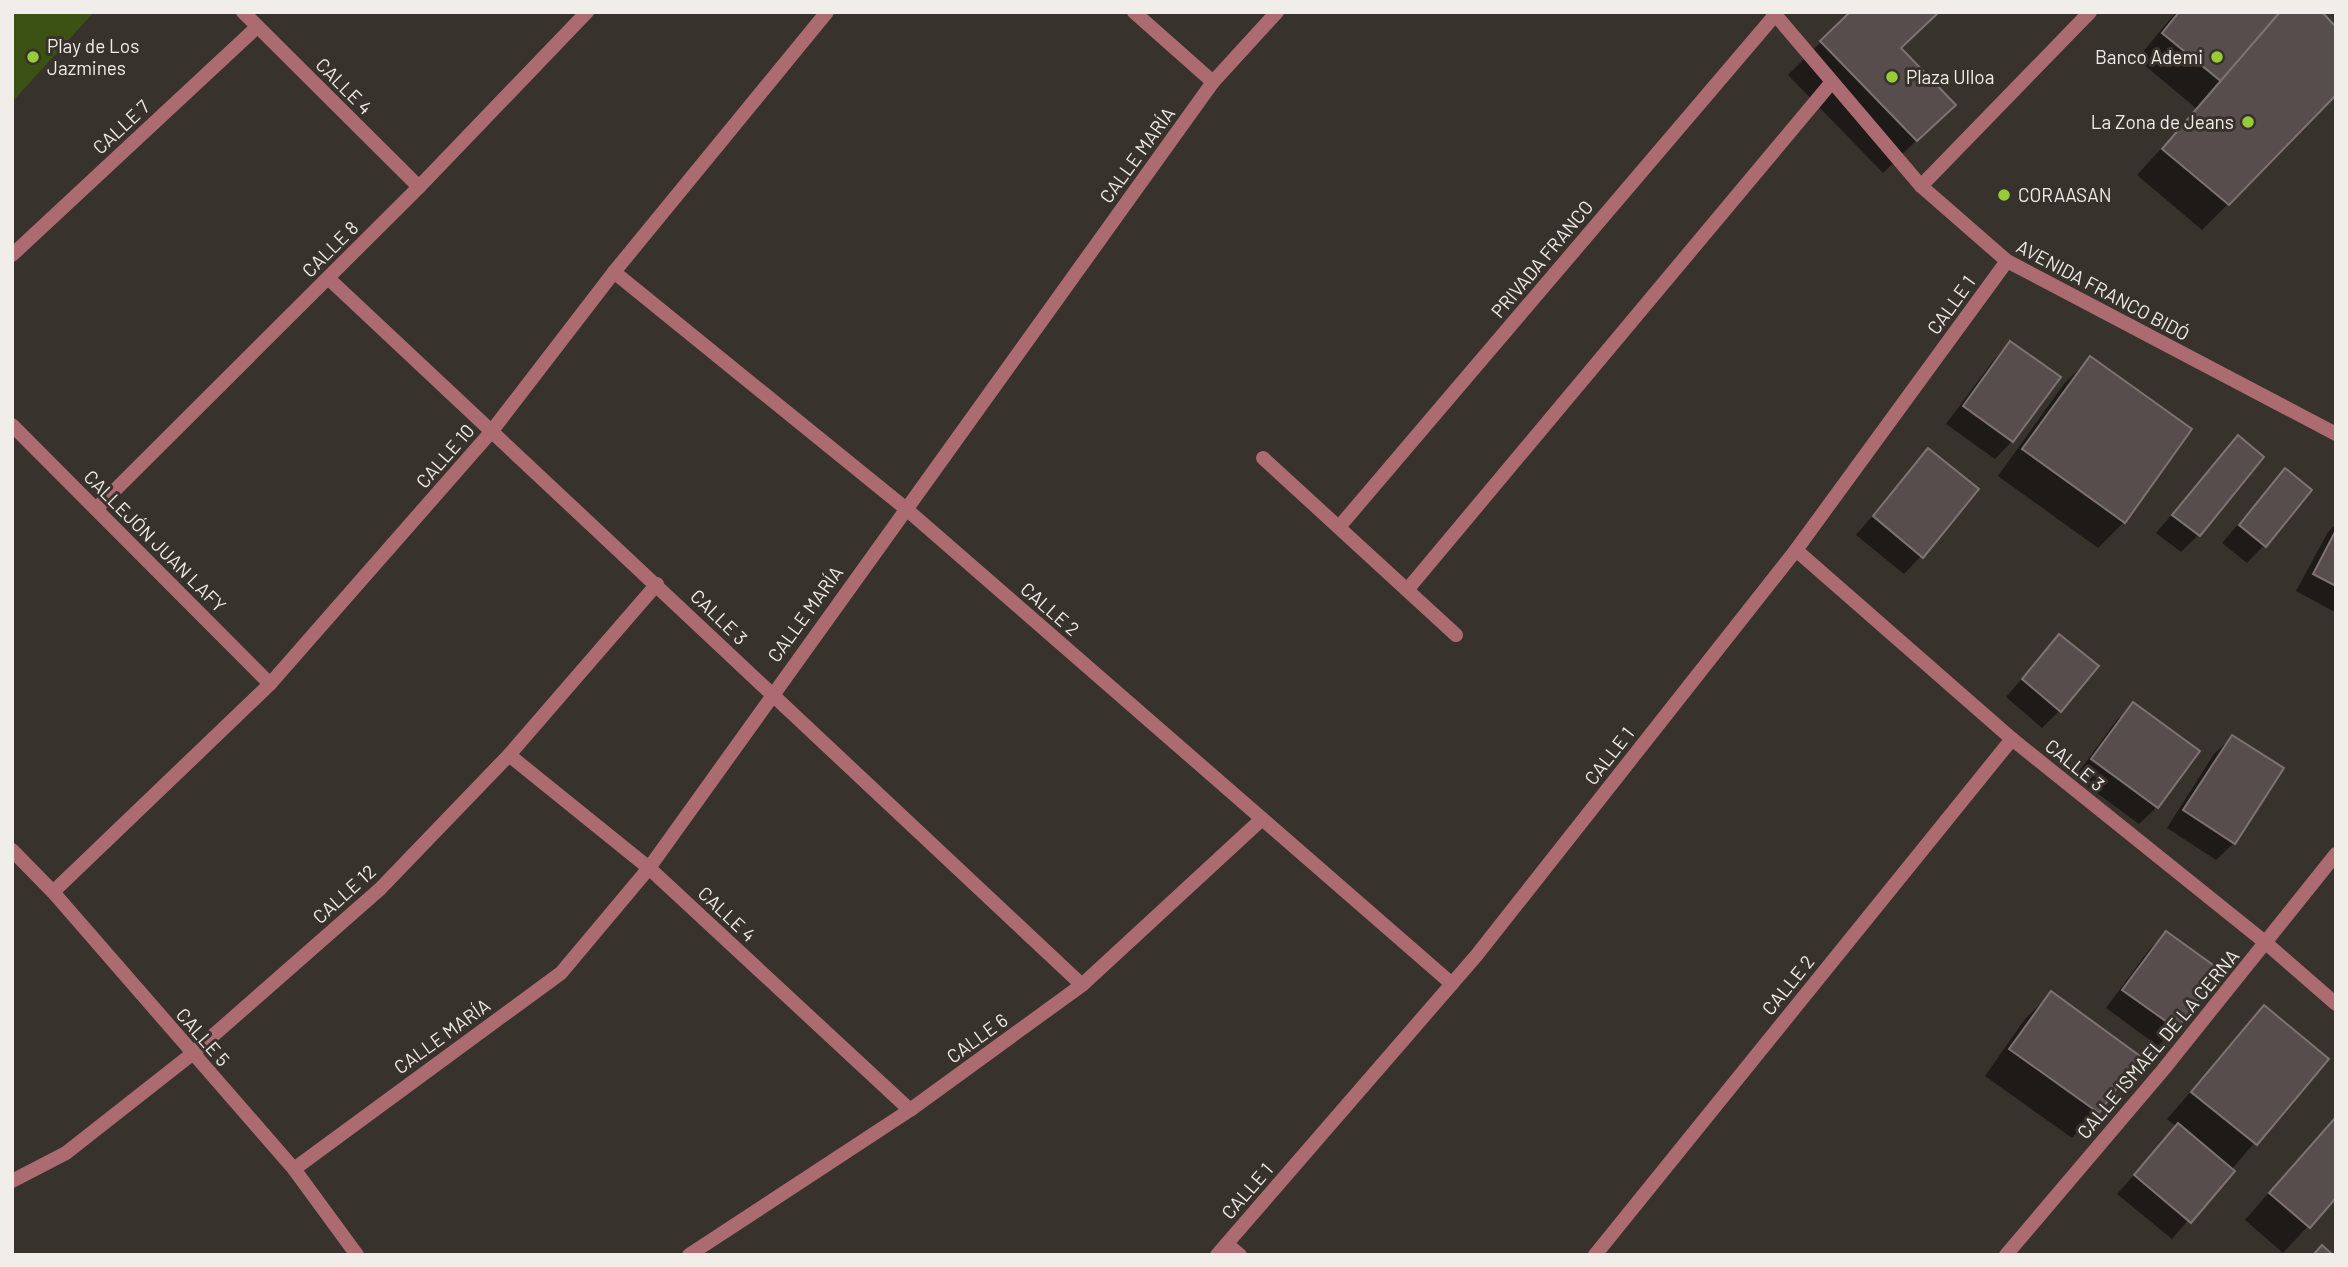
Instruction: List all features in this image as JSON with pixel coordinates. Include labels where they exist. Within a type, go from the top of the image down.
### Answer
[{"type":"street","name":"CALLE 4","points":[[243,12],[419,187]]},
{"type":"street","name":"CALLE 10","points":[[53,892],[270,684],[491,432],[614,272],[827,12]]},
{"type":"street","points":[[1133,12],[1213,82]]},
{"type":"street","name":"CALLE MARÍA","points":[[294,1169],[561,973],[649,868],[771,694],[1213,82],[1277,12]]},
{"type":"street","points":[[1921,186],[2090,12]]},
{"type":"street","name":"CALLE 8","points":[[96,509],[419,187],[580,14]]},
{"type":"street","name":"AVENIDA FRANCO BIDÓ","points":[[1774,14],[1921,186],[2007,261],[2336,434]]},
{"type":"street","name":"PRIVADA FRANCO","points":[[1339,527],[1774,14]]},
{"type":"street","name":"CALLE 7","points":[[12,255],[257,27]]},
{"type":"street","points":[[1407,590],[1831,83]]},
{"type":"street","name":"CALLE 1","points":[[1222,1249],[1452,984],[1796,550],[2007,261]]},
{"type":"street","name":"CALLE 2","points":[[614,272],[905,508],[1452,984]]},
{"type":"street","name":"CALLE 3","points":[[328,278],[1082,985]]},
{"type":"street","name":"CALLEJÓN JUAN LAFY","points":[[12,425],[270,684]]},
{"type":"street","points":[[1264,458],[1456,635]]},
{"type":"street","name":"CALLE 3","points":[[1796,550],[2011,739],[2266,943],[2336,1004]]},
{"type":"street","name":"CALLE 12","points":[[12,1181],[66,1153],[192,1054],[380,889],[509,755],[657,584]]},
{"type":"street","name":"CALLE 2","points":[[1595,1255],[2011,739]]},
{"type":"street","name":"CALLE 4","points":[[509,755],[649,868],[911,1110]]},
{"type":"street","name":"CALLE 6","points":[[689,1255],[911,1110],[1082,985],[1262,819]]},
{"type":"street","name":"CALLE 5","points":[[12,850],[53,892],[294,1169],[357,1255]]},
{"type":"street","name":"CALLE ISMAEL DE LA CERNA","points":[[2006,1255],[2164,1070],[2336,854]]},
{"type":"street","points":[[1222,1249],[1240,1255]]},
{"type":"green space","name":"Play de Los Jazmines","points":[[12,12],[94,12],[12,102]]},
{"type":"building","name":"Plaza Ulloa","points":[[1850,12],[1939,12],[1901,48],[1956,105],[1917,141],[1820,41]]},
{"type":"building","name":"Banco Ademi","points":[[2179,12],[2280,12],[2222,82],[2162,33]]},
{"type":"building","name":"La Zona de Jeans","points":[[2280,12],[2322,12],[2336,27],[2336,95],[2229,205],[2162,149]]},
{"type":"building","points":[[2010,341],[2061,377],[2013,442],[1963,406]]},
{"type":"building","points":[[2090,356],[2192,429],[2125,523],[2022,449]]},
{"type":"building","points":[[2238,435],[2264,457],[2200,536],[2172,515]]},
{"type":"building","points":[[1928,448],[1979,489],[1923,558],[1873,516]]},
{"type":"building","points":[[2285,468],[2312,490],[2266,547],[2239,525]]},
{"type":"building","points":[[2336,530],[2336,586],[2313,574]]},
{"type":"building","points":[[2059,634],[2099,666],[2061,712],[2022,679]]},
{"type":"building","points":[[2133,702],[2200,751],[2158,808],[2091,759]]},
{"type":"building","points":[[2232,735],[2284,768],[2235,844],[2183,810]]},
{"type":"building","points":[[2166,931],[2220,970],[2177,1029],[2122,990]]},
{"type":"building","points":[[2051,991],[2140,1056],[2099,1113],[2009,1049]]},
{"type":"building","points":[[2264,1005],[2329,1059],[2257,1145],[2191,1092]]},
{"type":"building","points":[[2336,1117],[2336,1198],[2310,1228],[2269,1193]]},
{"type":"building","points":[[2178,1123],[2235,1171],[2191,1223],[2134,1175]]},
{"type":"building","points":[[2322,1245],[2333,1255],[2313,1255]]},
{"type":"place","name":"Play de Los Jazmines","points":[[33,57]]},
{"type":"place","name":"Banco Ademi","points":[[2217,57]]},
{"type":"place","name":"Plaza Ulloa","points":[[1892,77]]},
{"type":"place","name":"La Zona de Jeans","points":[[2248,122]]},
{"type":"place","name":"CORAASAN","points":[[2004,195]]}]
